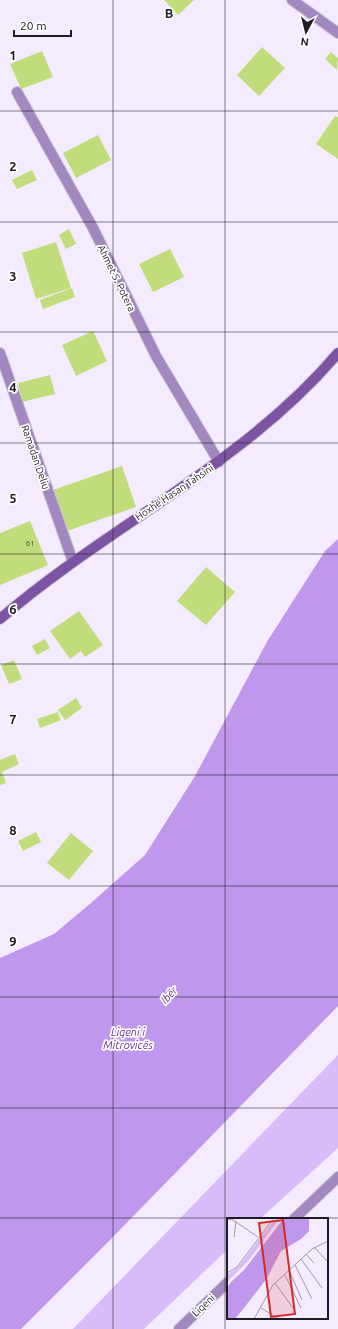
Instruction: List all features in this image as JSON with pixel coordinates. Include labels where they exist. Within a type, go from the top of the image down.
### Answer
[{"type":"street","points":[[292,0],[338,33]]},
{"type":"street","name":"Ahmet S. Potera","points":[[17,92],[93,228],[156,356],[219,462]]},
{"type":"street","name":"Ramadan Deliu","points":[[0,353],[73,562]]},
{"type":"street","name":"Hoxhë Hasan Tahsini","points":[[0,617],[73,562],[219,462],[252,436],[317,378],[338,353]]},
{"type":"street","points":[[295,1218],[338,1177]]},
{"type":"street","name":"Liqeni","points":[[179,1329],[227,1283]]},
{"type":"shaded area","points":[[338,1055],[338,1148],[261,1218],[227,1218],[227,1250],[144,1329],[73,1329]]},
{"type":"water","name":"Liqeni i Mitrovicës","points":[[338,539],[338,1006],[21,1329],[0,1329],[0,958],[54,934],[145,855],[195,776],[268,640],[325,551]]},
{"type":"building","points":[[164,0],[194,0],[178,15]]},
{"type":"building","points":[[262,47],[285,68],[259,96],[237,75]]},
{"type":"building","points":[[42,51],[53,77],[21,89],[10,64]]},
{"type":"building","points":[[331,52],[338,58],[337,70],[325,59]]},
{"type":"building","points":[[335,116],[338,117],[338,159],[316,144]]},
{"type":"building","points":[[98,135],[111,160],[76,178],[63,153]]},
{"type":"building","points":[[32,170],[37,180],[17,189],[12,180]]},
{"type":"building","points":[[69,229],[76,244],[66,249],[59,235]]},
{"type":"building","points":[[56,242],[71,288],[36,299],[22,253]]},
{"type":"building","points":[[170,249],[184,277],[153,292],[139,264]]},
{"type":"building","points":[[72,288],[75,297],[43,309],[40,300]]},
{"type":"building","points":[[93,331],[107,361],[76,376],[62,345]]},
{"type":"building","points":[[50,375],[55,394],[22,402],[18,383]]},
{"type":"building","points":[[122,466],[136,507],[67,531],[53,490]]},
{"type":"building","points":[[30,521],[48,565],[0,585],[0,533]]},
{"type":"building","points":[[206,567],[235,592],[206,625],[177,601]]},
{"type":"building","points":[[79,611],[103,645],[85,657],[81,651],[70,659],[50,631]]},
{"type":"building","points":[[45,639],[50,648],[37,655],[32,646]]},
{"type":"building","points":[[14,660],[22,679],[9,684],[1,665]]},
{"type":"building","points":[[76,698],[82,708],[65,720],[58,710]]},
{"type":"building","points":[[58,712],[61,720],[40,728],[37,719]]},
{"type":"building","points":[[15,754],[19,764],[2,772],[6,783],[0,785],[0,760]]},
{"type":"building","points":[[36,832],[41,842],[23,851],[18,841]]},
{"type":"building","points":[[71,833],[93,851],[69,880],[47,863]]},
{"type":"water label","name":"Ibër","points":[[169,995]]}]
